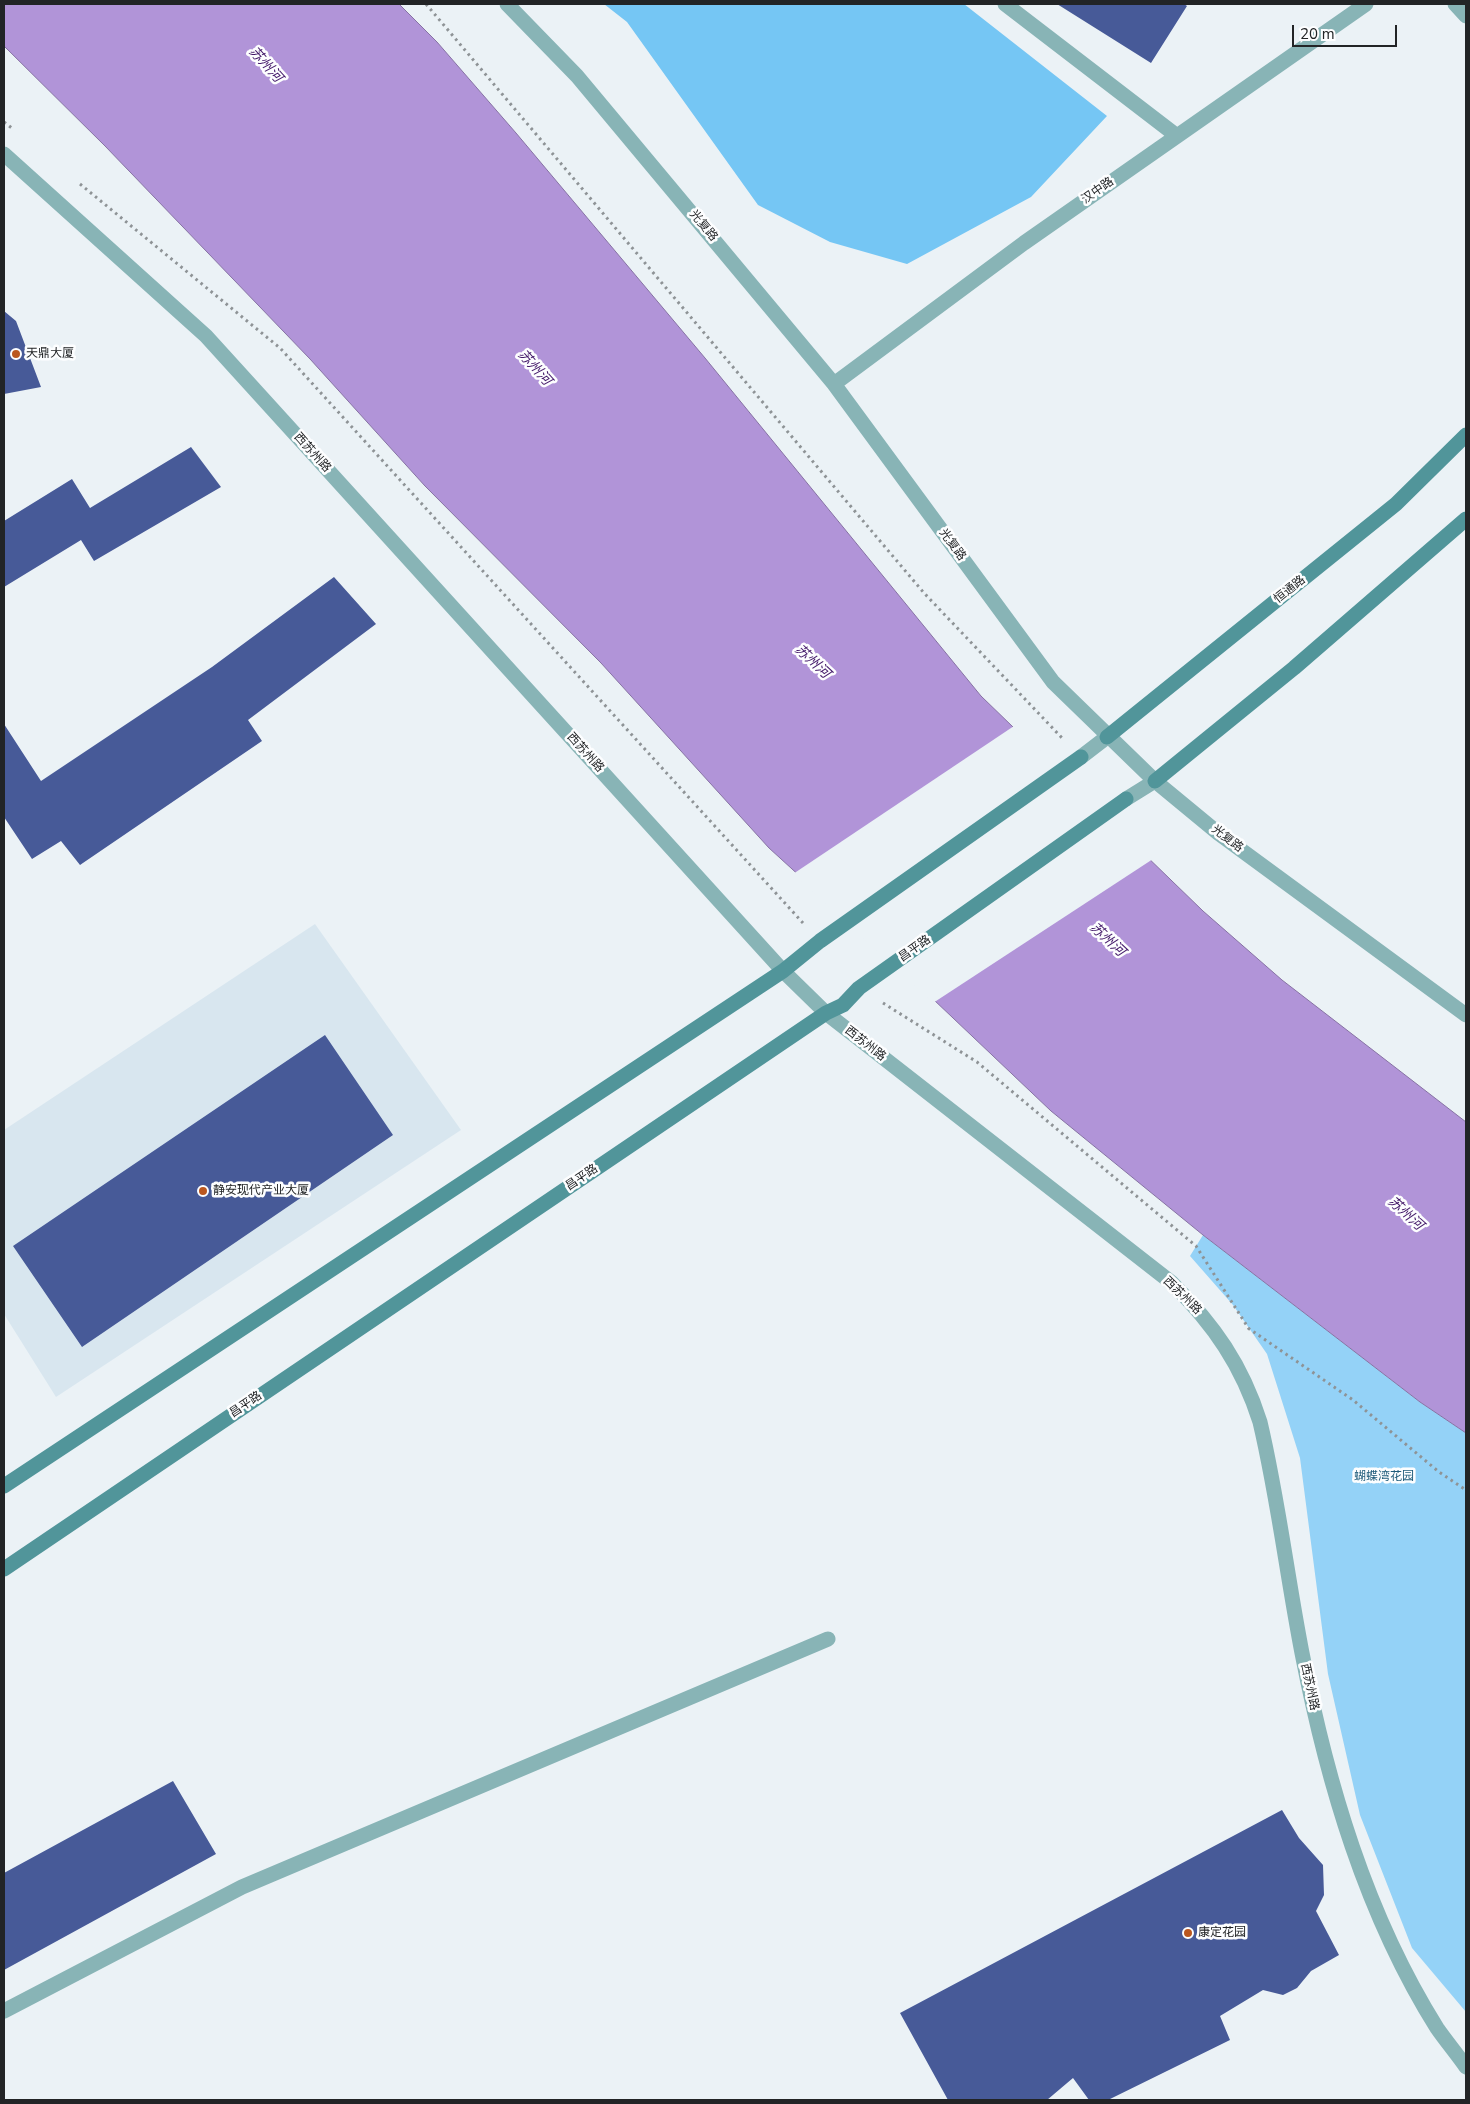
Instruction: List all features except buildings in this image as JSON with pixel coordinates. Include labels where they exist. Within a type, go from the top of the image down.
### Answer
[{"type":"main road","name":"恒通路","points":[[1108,737],[1396,504],[1466,435]]},
{"type":"main road","points":[[1154,781],[1294,668],[1466,519]]},
{"type":"main road","points":[[4,1486],[783,971],[820,941],[1081,757]]},
{"type":"main road","name":"昌平路","points":[[4,1569],[826,1013],[843,1005],[859,988],[1126,799]]},
{"type":"street","name":"光复路","points":[[507,4],[578,76],[834,384],[1053,682],[1154,781],[1218,833],[1466,1015]]},
{"type":"street","points":[[1005,4],[1177,136]]},
{"type":"street","name":"汉中路","points":[[834,384],[1024,243],[1366,4]]},
{"type":"street","points":[[1455,4],[1466,16]]},
{"type":"street","name":"西苏州路","points":[[4,154],[206,336],[783,971],[826,1013],[1172,1283],[1207,1321],[1234,1359],[1254,1402],[1266,1448],[1313,1705],[1350,1839],[1381,1919],[1405,1970],[1437,2028],[1466,2067]]},
{"type":"street","points":[[1081,757],[1108,737]]},
{"type":"street","name":"昌平路","points":[[1126,799],[1154,781]]},
{"type":"street","points":[[4,2011],[242,1887],[828,1639]]},
{"type":"path","points":[[426,4],[924,593],[1081,757]]},
{"type":"path","points":[[4,122],[19,134]]},
{"type":"path","points":[[73,178],[280,348],[820,941]]},
{"type":"path","points":[[859,988],[977,1062],[1196,1246],[1249,1329]]},
{"type":"path","points":[[1240,1325],[1249,1329],[1353,1400],[1439,1472],[1466,1490]]},
{"type":"shaded area","points":[[604,4],[964,4],[1107,116],[1031,197],[907,264],[830,242],[758,205],[627,22]]},
{"type":"shaded area","points":[[315,924],[461,1130],[56,1397],[4,1314],[4,1130]]},
{"type":"green space","name":"蝴蝶湾花园","points":[[1203,1235],[1420,1402],[1466,1433],[1466,2012],[1412,1948],[1360,1815],[1328,1674],[1300,1458],[1267,1354],[1233,1305],[1190,1256]]},
{"type":"water","name":"苏州河","points":[[4,4],[399,4],[437,42],[516,133],[705,358],[981,696],[1203,911],[1282,980],[1466,1122],[1466,1433],[1420,1402],[1203,1235],[1051,1111],[894,962],[769,848],[601,663],[425,486],[310,359],[105,146],[4,46]]},
{"type":"pier","points":[[1014,726],[1068,775],[1153,859],[933,1003],[793,874]]},
{"type":"place","name":"天鼎大厦","points":[[16,354]]},
{"type":"place","name":"静安现代产业大厦","points":[[203,1191]]},
{"type":"place","name":"康定花园","points":[[1188,1933]]}]
